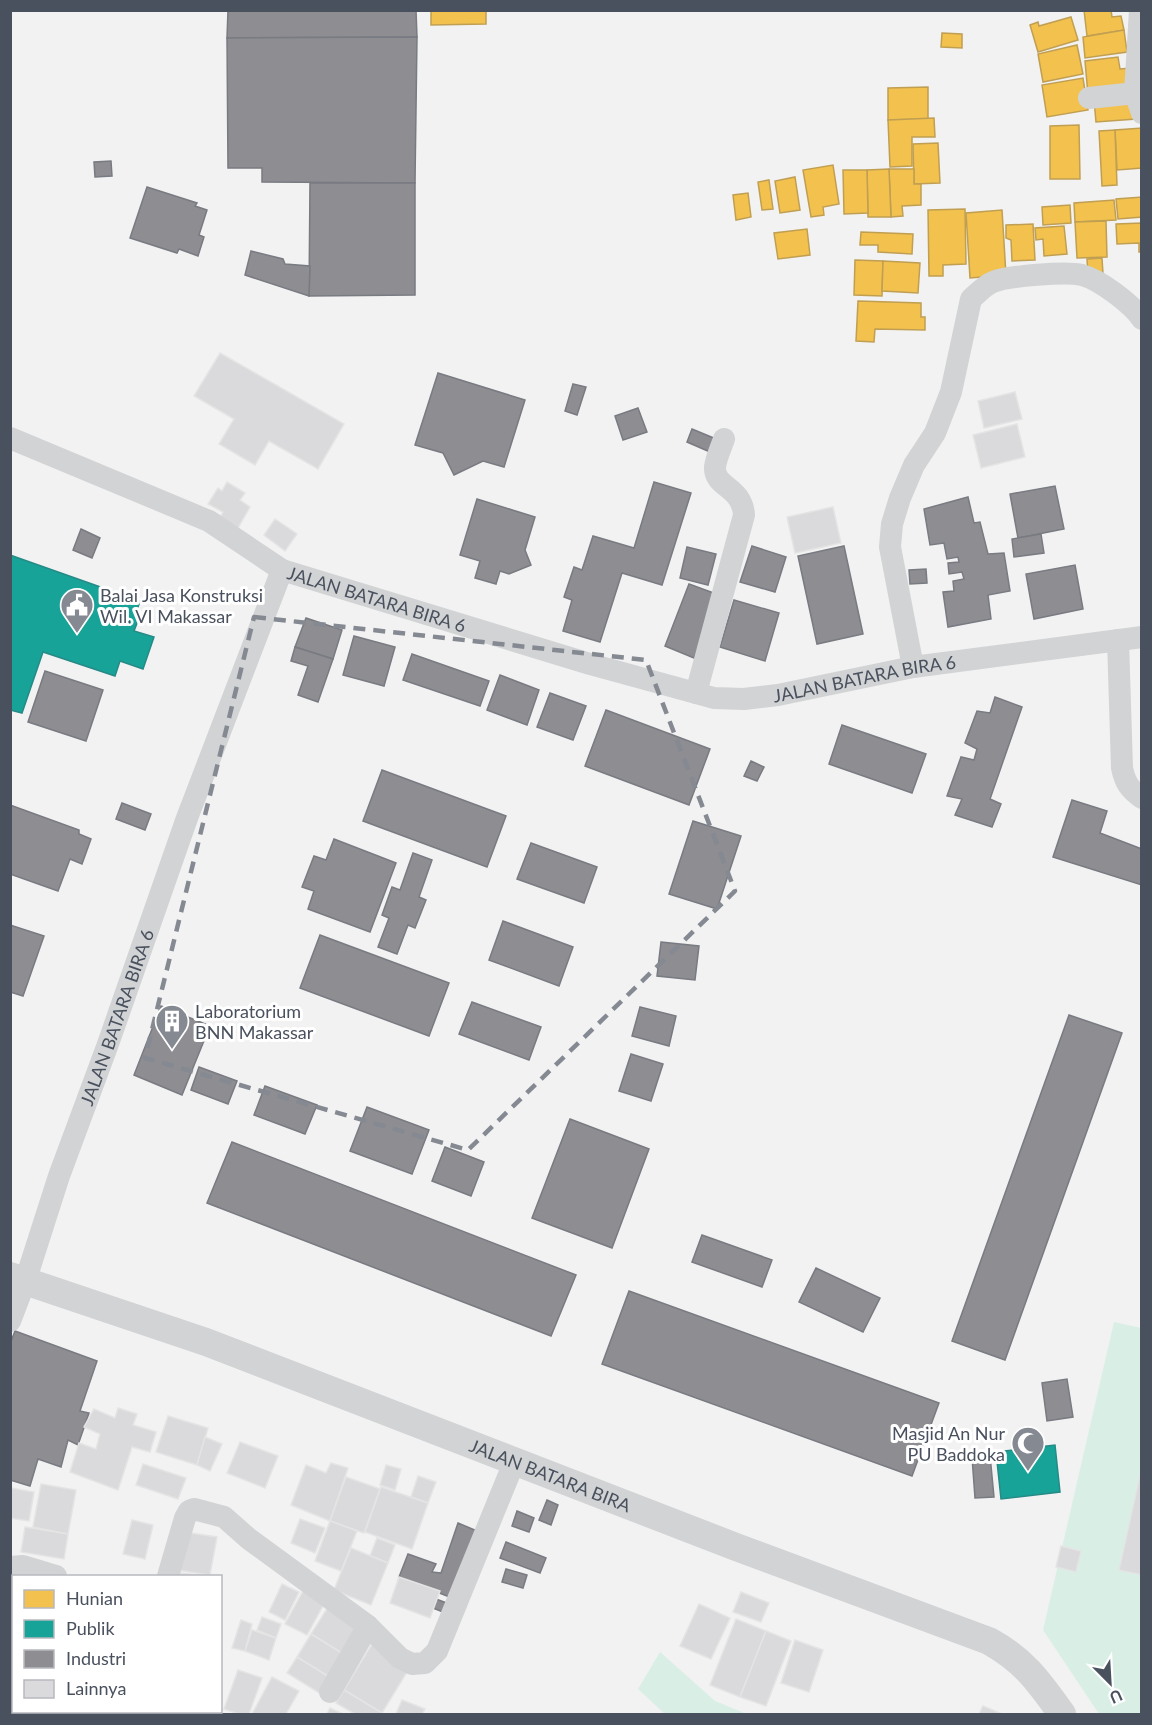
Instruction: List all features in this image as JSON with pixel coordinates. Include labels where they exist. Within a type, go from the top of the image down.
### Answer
[{"type":"street","points":[[1089,98],[1138,103],[1140,10]]},
{"type":"street","points":[[913,667],[890,547],[892,524],[914,465],[935,433],[951,392],[971,299],[993,282],[1053,273],[1082,275],[1110,290],[1140,314]]},
{"type":"street","points":[[10,438],[209,521],[282,570]]},
{"type":"street","points":[[696,693],[744,515],[740,497],[720,482],[716,474],[715,466],[724,439]]},
{"type":"street","name":"JALAN BATARA BIRA 6","points":[[10,1321],[18,1279],[59,1176],[187,818],[282,570],[570,658],[724,699],[778,695],[913,667],[1142,637]]},
{"type":"street","points":[[1118,640],[1122,768],[1125,782],[1142,798]]},
{"type":"street","name":"JALAN BATARA BIRA","points":[[18,1279],[206,1342],[736,1547],[989,1641],[1011,1654],[1036,1677],[1062,1714]]},
{"type":"street","points":[[168,1575],[189,1511],[194,1509],[224,1517],[249,1539],[368,1626],[400,1658],[412,1664],[425,1663],[437,1651],[514,1460]]},
{"type":"street","points":[[10,1567],[23,1566],[34,1573]]},
{"type":"street","points":[[330,1692],[368,1626]]},
{"type":"highlighted area","points":[[254,617],[646,660],[735,891],[468,1150],[145,1058]]},
{"type":"green space","points":[[1114,1322],[1141,1328],[1141,1714],[1099,1714],[1043,1630]]},
{"type":"green space","points":[[660,1652],[715,1701],[747,1714],[665,1714],[638,1689]]},
{"type":"building: Hunian","points":[[431,10],[486,10],[486,24],[431,25]]},
{"type":"building: Hunian","points":[[1084,10],[1111,10],[1112,17],[1121,16],[1124,30],[1087,36]]},
{"type":"building: Hunian","points":[[1071,17],[1078,40],[1038,52],[1030,25],[1038,22],[1039,26]]},
{"type":"building: Hunian","points":[[1124,30],[1127,52],[1085,58],[1083,37]]},
{"type":"building: Hunian","points":[[942,33],[962,34],[962,48],[941,47]]},
{"type":"building: Hunian","points":[[1077,45],[1083,74],[1043,82],[1038,54]]},
{"type":"building: Hunian","points":[[1118,57],[1120,69],[1131,68],[1134,90],[1088,95],[1085,61]]},
{"type":"building: Hunian","points":[[1083,78],[1088,110],[1047,117],[1042,85]]},
{"type":"building: Hunian","points":[[928,87],[928,119],[888,120],[888,88]]},
{"type":"building: Hunian","points":[[1134,96],[1136,119],[1096,122],[1094,100]]},
{"type":"building: Hunian","points":[[934,118],[935,137],[912,137],[912,166],[890,167],[888,120]]},
{"type":"building: Hunian","points":[[1079,125],[1080,179],[1050,179],[1050,126]]},
{"type":"building: Hunian","points":[[1142,128],[1142,168],[1117,170],[1115,130]]},
{"type":"building: Hunian","points":[[1115,130],[1117,185],[1102,186],[1099,131]]},
{"type":"building: Hunian","points":[[938,143],[940,183],[914,184],[913,144]]},
{"type":"building: Hunian","points":[[833,165],[839,204],[823,207],[824,215],[811,217],[803,170]]},
{"type":"building: Hunian","points":[[889,169],[914,169],[914,184],[921,184],[921,205],[902,206],[903,216],[891,217]]},
{"type":"building: Hunian","points":[[889,169],[891,217],[868,217],[867,170]]},
{"type":"building: Hunian","points":[[843,170],[867,170],[868,213],[844,214]]},
{"type":"building: Hunian","points":[[795,177],[800,210],[780,213],[775,181]]},
{"type":"building: Hunian","points":[[769,180],[773,209],[762,210],[758,182]]},
{"type":"building: Hunian","points":[[748,193],[751,217],[736,220],[733,195]]},
{"type":"building: Hunian","points":[[1142,197],[1142,217],[1118,219],[1116,199]]},
{"type":"building: Hunian","points":[[1114,200],[1116,220],[1075,222],[1074,203]]},
{"type":"building: Hunian","points":[[1070,205],[1071,223],[1043,225],[1042,207]]},
{"type":"building: Hunian","points":[[965,209],[966,264],[943,265],[943,276],[929,276],[928,210]]},
{"type":"building: Hunian","points":[[1002,210],[1006,275],[970,278],[966,213]]},
{"type":"building: Hunian","points":[[1106,221],[1107,257],[1077,258],[1075,222]]},
{"type":"building: Hunian","points":[[1142,223],[1142,252],[1139,252],[1139,243],[1117,244],[1116,224]]},
{"type":"building: Hunian","points":[[1033,224],[1035,260],[1012,261],[1011,240],[1006,238],[1006,225]]},
{"type":"building: Hunian","points":[[1064,226],[1067,254],[1044,256],[1043,239],[1036,240],[1035,228]]},
{"type":"building: Hunian","points":[[807,229],[810,255],[778,259],[774,233]]},
{"type":"building: Hunian","points":[[861,232],[913,234],[912,254],[878,252],[878,245],[860,245]]},
{"type":"building: Hunian","points":[[1102,258],[1103,274],[1088,275],[1087,259]]},
{"type":"building: Hunian","points":[[855,260],[883,261],[882,296],[854,295]]},
{"type":"building: Hunian","points":[[883,261],[920,263],[918,293],[882,291]]},
{"type":"building: Hunian","points":[[858,301],[921,303],[921,317],[925,317],[925,330],[875,329],[874,342],[856,341]]},
{"type":"building: Publik","name":"Balai Jasa Konstruksi Wil. VI Makassar","points":[[10,555],[140,601],[135,616],[139,618],[134,631],[154,637],[143,669],[120,661],[115,676],[43,652],[22,713],[10,710]]},
{"type":"building: Publik","name":"Masjid An Nur PU Baddoka","points":[[1055,1445],[1060,1492],[1001,1499],[996,1452]]},
{"type":"building: Industri","points":[[228,10],[416,10],[417,37],[227,38]]},
{"type":"building: Industri","points":[[417,37],[415,183],[262,182],[262,168],[228,168],[227,38]]},
{"type":"building: Industri","points":[[111,161],[112,176],[95,177],[94,162]]},
{"type":"building: Industri","points":[[310,183],[415,183],[415,295],[309,296]]},
{"type":"building: Industri","points":[[147,187],[197,203],[195,206],[207,210],[199,235],[204,237],[198,256],[179,249],[177,253],[130,238]]},
{"type":"building: Industri","points":[[251,251],[283,259],[285,264],[310,266],[309,296],[245,275]]},
{"type":"building: Industri","points":[[438,373],[525,400],[504,467],[483,461],[454,475],[443,453],[415,445]]},
{"type":"building: Industri","points":[[573,384],[586,387],[577,415],[565,411]]},
{"type":"building: Industri","points":[[638,408],[647,432],[623,440],[615,416]]},
{"type":"building: Industri","points":[[692,429],[716,439],[710,452],[687,442]]},
{"type":"building: Industri","points":[[654,482],[691,493],[662,585],[622,573],[600,642],[563,631],[572,600],[564,597],[574,567],[582,570],[593,536],[634,548]]},
{"type":"building: Industri","points":[[1055,486],[1064,529],[1018,538],[1010,494]]},
{"type":"building: Industri","points":[[968,497],[974,523],[980,522],[988,554],[1004,553],[1010,591],[988,595],[991,619],[948,627],[943,592],[954,591],[953,581],[964,579],[962,572],[949,574],[948,563],[959,562],[958,557],[947,559],[944,543],[930,545],[924,509]]},
{"type":"building: Industri","points":[[477,499],[535,517],[525,550],[531,565],[509,574],[500,571],[496,584],[475,578],[480,561],[460,555]]},
{"type":"building: Industri","points":[[81,529],[100,538],[92,558],[73,550]]},
{"type":"building: Industri","points":[[1041,534],[1044,553],[1014,557],[1012,539]]},
{"type":"building: Industri","points":[[752,546],[786,557],[775,592],[740,582]]},
{"type":"building: Industri","points":[[844,546],[863,634],[817,644],[798,556]]},
{"type":"building: Industri","points":[[687,547],[716,554],[708,585],[680,578]]},
{"type":"building: Industri","points":[[1075,565],[1083,609],[1034,619],[1026,574]]},
{"type":"building: Industri","points":[[926,569],[927,583],[910,584],[909,570]]},
{"type":"building: Industri","points":[[689,584],[719,595],[694,658],[665,646]]},
{"type":"building: Industri","points":[[734,600],[779,613],[765,661],[720,647]]},
{"type":"building: Industri","points":[[306,618],[342,630],[333,659],[295,647]]},
{"type":"building: Industri","points":[[354,636],[395,647],[384,686],[343,675]]},
{"type":"building: Industri","points":[[295,647],[333,659],[318,702],[298,695],[308,666],[291,661]]},
{"type":"building: Industri","points":[[412,654],[489,681],[480,706],[403,680]]},
{"type":"building: Industri","points":[[45,671],[103,690],[86,741],[28,722]]},
{"type":"building: Industri","points":[[500,675],[539,690],[527,725],[487,710]]},
{"type":"building: Industri","points":[[550,693],[586,706],[573,740],[537,727]]},
{"type":"building: Industri","points":[[995,697],[1022,707],[990,799],[1001,804],[992,827],[955,815],[962,799],[947,796],[961,757],[974,760],[977,749],[965,743],[977,711],[990,713]]},
{"type":"building: Industri","points":[[606,710],[710,749],[689,805],[585,766]]},
{"type":"building: Industri","points":[[842,725],[926,754],[912,793],[829,764]]},
{"type":"building: Industri","points":[[751,761],[764,767],[757,781],[744,776]]},
{"type":"building: Industri","points":[[382,770],[506,816],[487,867],[363,821]]},
{"type":"building: Industri","points":[[1072,800],[1107,811],[1100,833],[1142,849],[1142,885],[1053,857]]},
{"type":"building: Industri","points":[[122,803],[151,814],[145,830],[116,819]]},
{"type":"building: Industri","points":[[10,805],[79,830],[79,834],[91,839],[82,864],[70,859],[58,891],[10,874]]},
{"type":"building: Industri","points":[[693,821],[741,836],[717,909],[669,894]]},
{"type":"building: Industri","points":[[334,839],[396,863],[370,932],[308,909],[314,891],[302,887],[314,856],[326,860]]},
{"type":"building: Industri","points":[[531,843],[597,867],[584,903],[517,879]]},
{"type":"building: Industri","points":[[413,853],[432,860],[419,897],[426,900],[415,928],[408,925],[397,954],[378,947],[389,918],[382,915],[392,887],[400,890]]},
{"type":"building: Industri","points":[[503,921],[573,947],[559,986],[489,960]]},
{"type":"building: Industri","points":[[10,925],[44,936],[23,996],[10,992]]},
{"type":"building: Industri","points":[[320,935],[449,983],[429,1036],[300,988]]},
{"type":"building: Industri","points":[[661,942],[699,946],[695,980],[657,976]]},
{"type":"building: Industri","points":[[472,1002],[541,1027],[529,1060],[459,1034]]},
{"type":"building: Industri","name":"Laboratorium BNN Makassar","points":[[161,1006],[210,1026],[182,1095],[134,1075]]},
{"type":"building: Industri","points":[[640,1007],[676,1016],[669,1046],[632,1036]]},
{"type":"building: Industri","points":[[1069,1015],[1122,1033],[1005,1360],[952,1341]]},
{"type":"building: Industri","points":[[631,1054],[663,1064],[651,1101],[619,1091]]},
{"type":"building: Industri","points":[[199,1067],[237,1081],[228,1104],[191,1090]]},
{"type":"building: Industri","points":[[265,1086],[317,1105],[305,1134],[254,1115]]},
{"type":"building: Industri","points":[[367,1107],[429,1130],[412,1174],[350,1151]]},
{"type":"building: Industri","points":[[570,1119],[649,1149],[612,1248],[532,1218]]},
{"type":"building: Industri","points":[[232,1142],[576,1275],[551,1336],[207,1203]]},
{"type":"building: Industri","points":[[445,1147],[484,1162],[471,1196],[432,1181]]},
{"type":"building: Industri","points":[[702,1235],[772,1260],[762,1287],[692,1262]]},
{"type":"building: Industri","points":[[816,1268],[880,1298],[863,1332],[799,1302]]},
{"type":"building: Industri","points":[[629,1291],[939,1403],[912,1476],[602,1364]]},
{"type":"building: Industri","points":[[15,1331],[97,1361],[80,1411],[89,1413],[78,1445],[68,1440],[61,1467],[38,1459],[30,1486],[10,1480],[10,1344]]},
{"type":"building: Industri","points":[[1067,1379],[1073,1417],[1047,1421],[1042,1383]]},
{"type":"building: Industri","points":[[990,1455],[994,1497],[975,1498],[972,1457]]},
{"type":"building: Industri","points":[[547,1500],[558,1505],[551,1525],[539,1520]]},
{"type":"building: Industri","points":[[517,1511],[534,1518],[529,1532],[512,1526]]},
{"type":"building: Industri","points":[[458,1523],[477,1531],[452,1598],[399,1577],[408,1554],[436,1564],[432,1572],[441,1573]]},
{"type":"building: Industri","points":[[506,1542],[546,1558],[540,1573],[500,1558]]},
{"type":"building: Industri","points":[[506,1569],[527,1575],[523,1588],[502,1582]]},
{"type":"building: Industri","points":[[436,1599],[452,1605],[448,1614],[433,1608]]},
{"type":"building: Lainnya","points":[[220,353],[344,424],[318,469],[269,441],[255,465],[219,444],[234,419],[194,396]]},
{"type":"building: Lainnya","points":[[1015,392],[1022,419],[984,428],[978,401]]},
{"type":"building: Lainnya","points":[[1017,424],[1025,457],[981,468],[973,435]]},
{"type":"building: Lainnya","points":[[227,482],[245,493],[240,500],[250,507],[238,528],[220,518],[223,512],[208,504],[218,488],[222,491]]},
{"type":"building: Lainnya","points":[[833,507],[841,543],[795,553],[787,517]]},
{"type":"building: Lainnya","points":[[275,519],[297,534],[285,551],[264,535]]},
{"type":"building: Lainnya","points":[[118,1408],[137,1414],[133,1425],[156,1432],[150,1452],[132,1447],[118,1490],[70,1472],[79,1443],[96,1449],[100,1434],[84,1427],[94,1409],[115,1418]]},
{"type":"building: Lainnya","points":[[168,1416],[208,1428],[197,1465],[156,1452]]},
{"type":"building: Lainnya","points":[[205,1437],[222,1444],[210,1471],[197,1465]]},
{"type":"building: Lainnya","points":[[240,1442],[278,1456],[265,1488],[227,1473]]},
{"type":"building: Lainnya","points":[[331,1463],[348,1468],[330,1521],[291,1505],[306,1465],[326,1473]]},
{"type":"building: Lainnya","points":[[143,1464],[186,1478],[178,1499],[136,1485]]},
{"type":"building: Lainnya","points":[[386,1465],[401,1469],[395,1490],[380,1485]]},
{"type":"building: Lainnya","points":[[1142,1466],[1142,1575],[1119,1570]]},
{"type":"building: Lainnya","points":[[418,1476],[436,1482],[428,1503],[411,1497]]},
{"type":"building: Lainnya","points":[[346,1477],[380,1489],[364,1533],[330,1521]]},
{"type":"building: Lainnya","points":[[41,1484],[76,1490],[68,1534],[33,1527]]},
{"type":"building: Lainnya","points":[[381,1487],[428,1503],[412,1549],[365,1532]]},
{"type":"building: Lainnya","points":[[11,1488],[34,1492],[29,1521],[10,1518]]},
{"type":"building: Lainnya","points":[[300,1519],[325,1528],[315,1553],[291,1543]]},
{"type":"building: Lainnya","points":[[132,1520],[153,1525],[145,1559],[123,1554]]},
{"type":"building: Lainnya","points":[[330,1521],[357,1531],[341,1571],[315,1561]]},
{"type":"building: Lainnya","points":[[25,1527],[68,1534],[64,1559],[21,1552]]},
{"type":"building: Lainnya","points":[[184,1532],[217,1537],[210,1575],[177,1570]]},
{"type":"building: Lainnya","points":[[377,1538],[395,1545],[388,1563],[370,1556]]},
{"type":"building: Lainnya","points":[[1061,1546],[1081,1551],[1076,1572],[1056,1567]]},
{"type":"building: Lainnya","points":[[351,1548],[388,1563],[371,1605],[334,1590]]},
{"type":"building: Lainnya","points":[[399,1577],[440,1591],[430,1618],[390,1603]]},
{"type":"building: Lainnya","points":[[282,1584],[299,1592],[285,1620],[269,1612]]},
{"type":"building: Lainnya","points":[[303,1591],[325,1602],[307,1635],[285,1624]]},
{"type":"building: Lainnya","points":[[741,1592],[769,1603],[761,1622],[733,1612]]},
{"type":"building: Lainnya","points":[[699,1604],[730,1618],[711,1659],[680,1646]]},
{"type":"building: Lainnya","points":[[328,1607],[362,1628],[345,1655],[311,1634]]},
{"type":"building: Lainnya","points":[[262,1617],[281,1624],[276,1638],[257,1630]]},
{"type":"building: Lainnya","points":[[736,1619],[766,1631],[740,1697],[710,1685]]},
{"type":"building: Lainnya","points":[[241,1620],[252,1624],[245,1651],[232,1648]]},
{"type":"building: Lainnya","points":[[252,1630],[276,1638],[269,1660],[245,1651]]},
{"type":"building: Lainnya","points":[[766,1631],[791,1641],[766,1706],[740,1697]]},
{"type":"building: Lainnya","points":[[311,1634],[345,1655],[331,1678],[297,1657]]},
{"type":"building: Lainnya","points":[[795,1640],[823,1650],[809,1692],[781,1683]]},
{"type":"building: Lainnya","points":[[372,1644],[410,1667],[382,1713],[344,1690]]},
{"type":"building: Lainnya","points":[[297,1657],[331,1678],[321,1694],[287,1673]]},
{"type":"building: Lainnya","points":[[238,1670],[262,1678],[249,1714],[239,1714],[224,1709]]},
{"type":"building: Lainnya","points":[[272,1677],[299,1691],[286,1714],[252,1714]]},
{"type":"building: Lainnya","points":[[344,1690],[382,1714],[355,1714],[336,1703]]},
{"type":"building: Lainnya","points":[[402,1700],[425,1709],[422,1714],[396,1714]]},
{"type":"building: Lainnya","points":[[983,1706],[1002,1714],[979,1714]]},
{"type":"building: Lainnya","points":[[330,1708],[343,1714],[327,1714]]},
{"type":"building: Lainnya","points":[[152,1713],[182,1713],[182,1714]]},
{"type":"place","name":"Balai Jasa Konstruksi Wil. VI Makassar","points":[[77,634]]},
{"type":"place","name":"Laboratorium BNN Makassar","points":[[172,1050]]},
{"type":"place","name":"Masjid An Nur PU Baddoka","points":[[1028,1472]]}]
